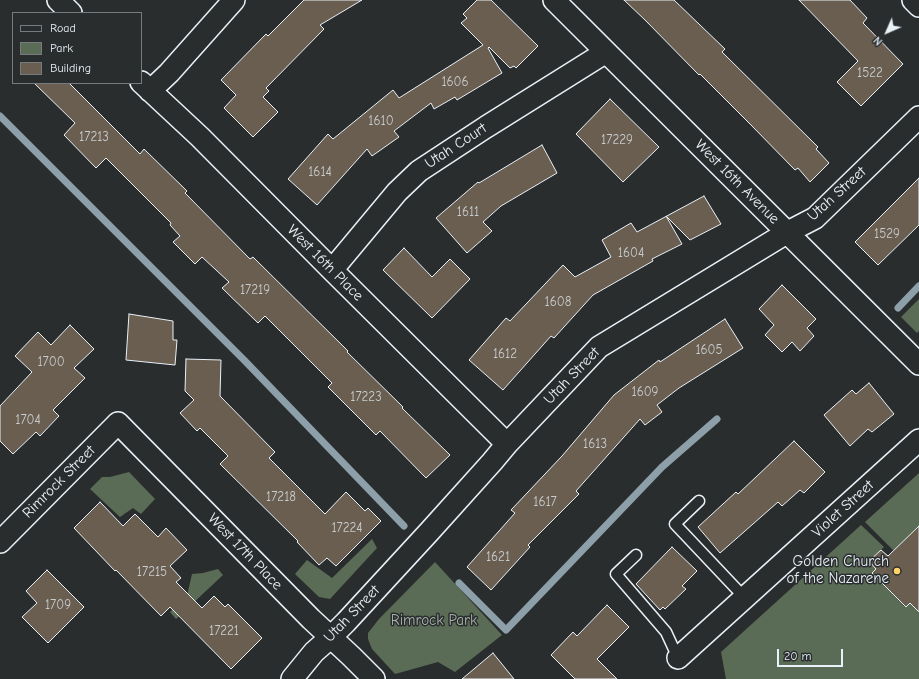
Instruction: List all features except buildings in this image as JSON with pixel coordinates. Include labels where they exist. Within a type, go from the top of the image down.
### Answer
[{"type":"street","points":[[58,0],[70,12]]},
{"type":"street","points":[[146,87],[169,73],[234,0]]},
{"type":"street","name":"West 16th Avenue","points":[[554,0],[919,364]]},
{"type":"street","points":[[913,0],[919,6]]},
{"type":"street","name":"Utah Court","points":[[332,270],[397,192],[419,171],[606,52]]},
{"type":"street","name":"West 16th Place","points":[[146,87],[200,137],[507,444]]},
{"type":"street","name":"Utah Street","points":[[292,679],[314,652],[330,638],[429,532],[507,444],[599,347],[788,232],[816,218],[919,117]]},
{"type":"street","name":"Rimrock Street","points":[[0,542],[118,423]]},
{"type":"street","name":"West 17th Place","points":[[118,423],[310,619],[374,679]]},
{"type":"street","name":"Violet Street","points":[[678,658],[919,440]]},
{"type":"lane","points":[[699,501],[675,524],[744,598]]},
{"type":"lane","points":[[636,555],[616,574],[666,632],[678,658]]},
{"type":"green space","points":[[919,299],[919,331],[917,333],[901,317]]},
{"type":"green space","points":[[129,472],[155,499],[141,514],[133,508],[120,517],[90,489],[102,477],[110,477]]},
{"type":"green space","points":[[919,473],[919,526],[894,551],[865,522]]},
{"type":"green space","points":[[861,525],[884,547],[870,561],[876,569],[872,573],[905,607],[910,603],[919,612],[919,679],[726,679],[721,652]]},
{"type":"green space","points":[[372,539],[377,548],[330,599],[319,597],[295,574],[307,560],[332,578]]},
{"type":"green space","name":"Rimrock Park","points":[[435,562],[502,635],[455,672],[438,662],[395,674],[372,649],[368,639],[368,633],[379,619]]},
{"type":"green space","points":[[218,569],[223,575],[176,619],[170,612],[187,596],[192,574]]},
{"type":"waterway","points":[[0,116],[245,361],[404,526]]},
{"type":"waterway","points":[[898,308],[919,286]]},
{"type":"waterway","points":[[459,583],[506,630],[662,467],[717,419]]},
{"type":"place","name":"Golden Church of the Nazarene","points":[[897,571]]}]
